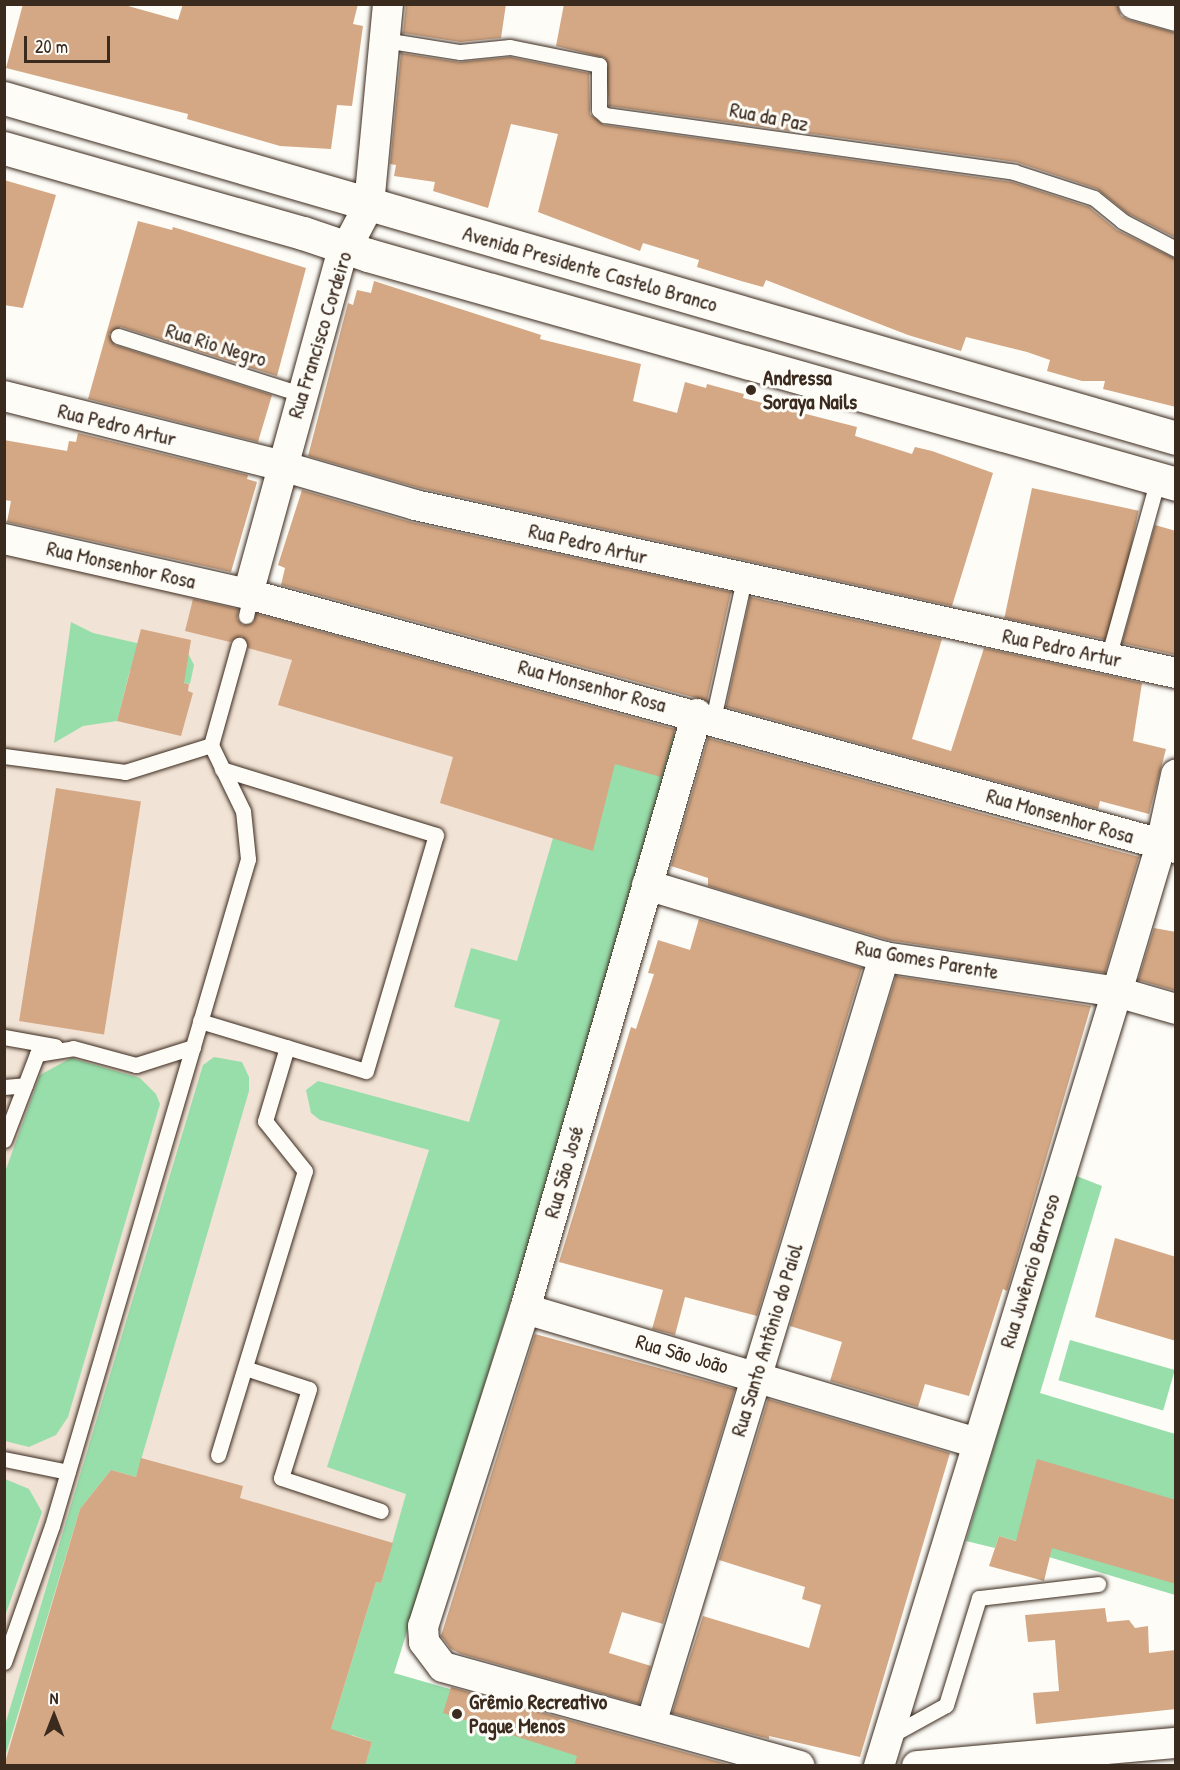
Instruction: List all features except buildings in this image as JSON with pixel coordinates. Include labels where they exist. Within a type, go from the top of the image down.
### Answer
[{"type":"main road","name":"Avenida Presidente Castelo Branco","points":[[4,98],[1176,438]]},
{"type":"main road","points":[[4,148],[1038,447],[1167,481]]},
{"type":"main road","points":[[1038,447],[1049,402]]},
{"type":"street","name":"Rua Francisco Cordeiro","points":[[248,601],[301,394],[344,248],[369,205],[388,4]]},
{"type":"street","points":[[1134,4],[1176,16]]},
{"type":"street","name":"Rua Pedro Artur","points":[[4,396],[282,466],[415,505],[1176,673]]},
{"type":"street","name":"Rua Monsenhor Rosa","points":[[4,539],[705,717],[1168,846]]},
{"type":"street","name":"Rua São José","points":[[651,1724],[443,1667],[424,1642],[423,1626],[525,1310],[647,885],[705,717]]},
{"type":"street","name":"Rua Juvêncio Barroso","points":[[879,1766],[1117,992],[1168,846],[1176,775]]},
{"type":"street","name":"Rua Gomes Parente","points":[[647,885],[884,957],[1117,992],[1176,1009]]},
{"type":"street","name":"Rua Santo Antônio do Paiol","points":[[651,1724],[755,1375],[884,957]]},
{"type":"street","name":"Rua São João","points":[[525,1310],[755,1375],[977,1443]]},
{"type":"street","points":[[651,1724],[800,1766]]},
{"type":"street","points":[[917,1766],[1176,1743]]},
{"type":"lane","name":"Rua da Paz","points":[[384,40],[460,52],[510,47],[599,65],[599,110],[605,115],[746,132],[815,147],[978,164],[1014,172],[1094,198],[1122,221],[1176,249]]},
{"type":"lane","name":"Rua Rio Negro","points":[[118,336],[301,394]]},
{"type":"lane","points":[[1108,658],[1167,481]]},
{"type":"lane","points":[[705,717],[744,579]]},
{"type":"lane","points":[[4,1662],[68,1472],[248,860],[243,811],[211,745],[238,645]]},
{"type":"lane","points":[[4,756],[125,772],[211,745]]},
{"type":"lane","points":[[200,1021],[366,1071],[436,835],[222,769]]},
{"type":"lane","points":[[4,1037],[73,1048],[136,1065],[193,1047]]},
{"type":"lane","points":[[218,1455],[305,1171],[265,1121],[287,1047]]},
{"type":"lane","points":[[4,1140],[37,1054],[73,1048]]},
{"type":"lane","points":[[4,1087],[25,1085]]},
{"type":"lane","points":[[245,1368],[309,1389],[281,1478],[381,1511]]},
{"type":"lane","points":[[4,1460],[68,1472]]},
{"type":"lane","points":[[888,1737],[946,1705],[980,1598],[1098,1584]]},
{"type":"shaded area","points":[[5,553],[194,594],[677,734],[682,753],[365,1765],[5,1766]]},
{"type":"green space","points":[[71,622],[93,633],[189,655],[194,665],[190,684],[130,670],[117,721],[83,726],[54,743]]},
{"type":"green space","points":[[663,731],[677,734],[682,753],[394,1673],[714,1765],[365,1765],[372,1742],[352,1735],[320,1765],[376,1582],[381,1583],[406,1494],[327,1467],[429,1150],[320,1120],[311,1113],[306,1090],[318,1081],[469,1122],[500,1020],[454,1007],[471,948],[517,961],[553,838],[615,764]]},
{"type":"green space","points":[[214,1057],[242,1062],[249,1077],[249,1091],[136,1477],[111,1470],[80,1509],[5,1757],[5,1725],[203,1065]]},
{"type":"green space","points":[[71,1058],[140,1078],[156,1094],[160,1104],[68,1417],[56,1435],[29,1447],[5,1441],[5,1172],[40,1075]]},
{"type":"green space","points":[[1074,1175],[1102,1186],[1040,1393],[1175,1434],[1175,1595],[1049,1557],[1051,1551],[999,1536],[995,1548],[966,1541]]},
{"type":"green space","points":[[1070,1340],[1175,1370],[1163,1410],[1058,1380]]},
{"type":"green space","points":[[5,1479],[29,1489],[42,1512],[5,1616]]},
{"type":"place","name":"Andressa Soraya Nails","points":[[751,390]]},
{"type":"place","name":"Grêmio Recreativo Pague Menos","points":[[457,1714]]}]
